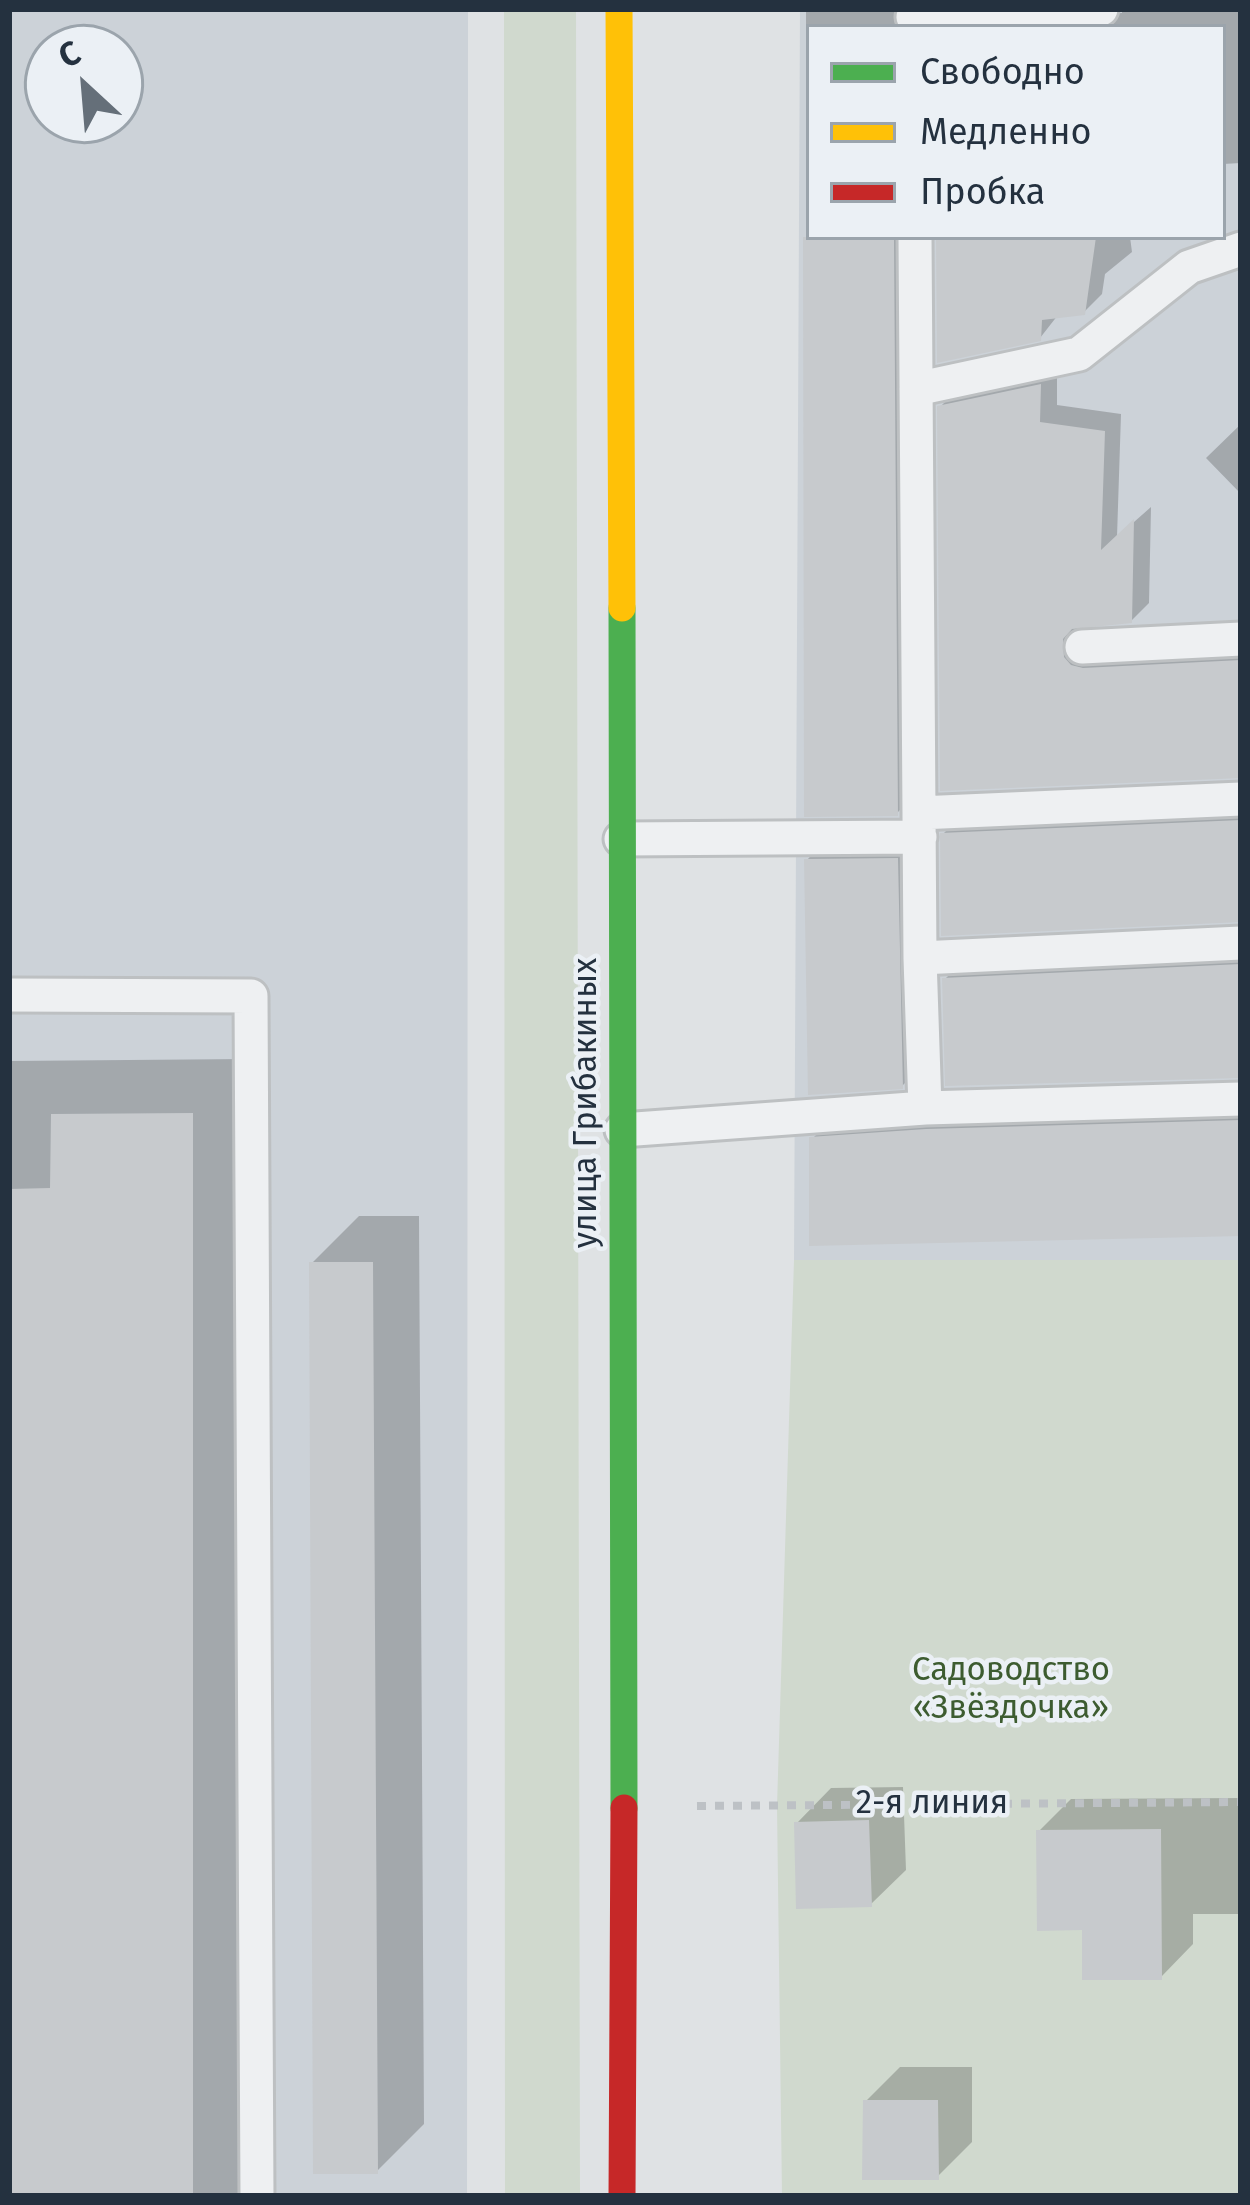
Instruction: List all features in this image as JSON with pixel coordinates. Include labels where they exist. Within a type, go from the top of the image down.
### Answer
[{"type":"street","name":"улица Грибакиных","points":[[619,9],[622,2196]]},
{"type":"lane","points":[[913,18],[1101,9]]},
{"type":"lane","points":[[915,240],[920,958],[926,1108]]},
{"type":"lane","points":[[916,388],[1078,354],[1189,267],[1241,248]]},
{"type":"lane","points":[[1082,646],[1241,639]]},
{"type":"lane","points":[[622,839],[919,825],[1241,799]]},
{"type":"lane","points":[[920,958],[1241,943]]},
{"type":"lane","points":[[9,995],[251,996],[257,2196]]},
{"type":"lane","points":[[622,1130],[926,1108],[1241,1099]]},
{"type":"path","name":"2-я линия","points":[[624,1806],[1241,1802]]},
{"type":"shaded area","points":[[9,9],[468,9],[467,2196],[9,2196]]},
{"type":"shaded area","points":[[800,9],[1241,9],[1241,1260],[794,1260]]},
{"type":"green space","points":[[504,9],[576,9],[580,2196],[505,2196]]},
{"type":"green space","name":"Садоводство «Звёздочка»","points":[[794,1260],[1241,1260],[1241,2196],[782,2196],[777,1806]]},
{"type":"building","points":[[803,237],[894,240],[898,816],[804,817]]},
{"type":"building","points":[[936,240],[1096,240],[1085,315],[1042,320],[1041,341],[937,363]]},
{"type":"building","points":[[1041,384],[1040,422],[1105,431],[1101,550],[1134,519],[1132,623],[1072,629],[1063,639],[1064,657],[1083,668],[1241,660],[1241,778],[940,791],[937,406]]},
{"type":"building","points":[[1241,820],[1241,922],[941,936],[940,833]]},
{"type":"building","points":[[898,858],[903,1089],[808,1095],[804,859]]},
{"type":"building","points":[[1241,964],[1241,1078],[945,1086],[942,978]]},
{"type":"building","points":[[193,1113],[193,2196],[9,2196],[9,1189],[50,1188],[51,1114]]},
{"type":"building","points":[[1241,1120],[1241,1236],[809,1246],[809,1137]]},
{"type":"building","points":[[309,1262],[373,1262],[378,2174],[313,2174]]},
{"type":"building","points":[[869,1820],[872,1907],[796,1909],[794,1822]]},
{"type":"building","points":[[1161,1829],[1162,1980],[1082,1980],[1082,1930],[1037,1931],[1036,1830]]},
{"type":"building","points":[[863,2100],[938,2100],[939,2180],[862,2180]]},
{"type":"traffic: fast","points":[[622,608],[624,1808]]},
{"type":"traffic: slow","points":[[619,9],[622,608]]},
{"type":"traffic: jam","points":[[622,2196],[624,1808]]}]
